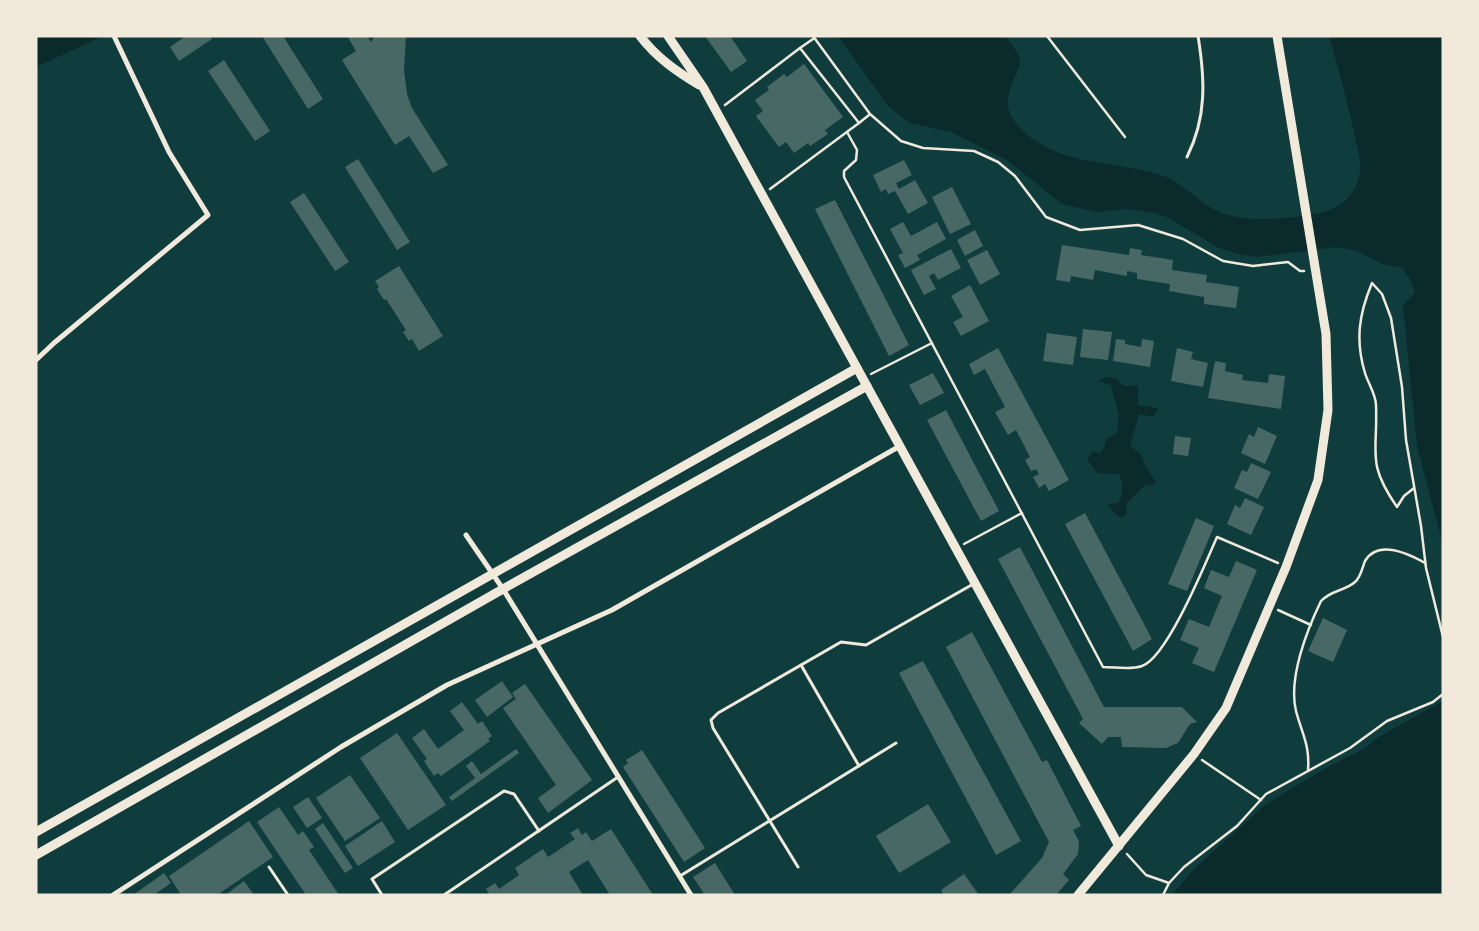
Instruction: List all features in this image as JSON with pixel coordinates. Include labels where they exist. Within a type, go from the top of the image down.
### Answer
[{"type":"street","points":[[36,360],[208,215],[169,152],[114,36]]},
{"type":"street","points":[[640,36],[652,51],[671,68],[703,87]]},
{"type":"street","points":[[668,36],[703,87],[1119,846]]},
{"type":"street","points":[[1078,895],[1194,754],[1226,708],[1286,567],[1318,480],[1328,410],[1326,334],[1278,36]]},
{"type":"street","points":[[36,832],[857,368]]},
{"type":"street","points":[[36,855],[865,382]]},
{"type":"street","points":[[113,895],[341,748],[448,685],[536,643],[612,610],[900,446]]},
{"type":"street","points":[[466,535],[503,589],[691,895]]},
{"type":"lane","points":[[1187,157],[1201,122],[1203,104],[1204,82],[1198,36]]},
{"type":"lane","points":[[798,867],[713,728],[711,720],[718,713],[843,641],[866,645],[975,583]]},
{"type":"lane","points":[[801,665],[859,766]]},
{"type":"lane","points":[[680,876],[896,743]]},
{"type":"lane","points":[[444,895],[619,777]]},
{"type":"lane","points":[[382,895],[372,879],[504,791],[514,794],[539,831]]},
{"type":"lane","points":[[269,867],[288,895]]},
{"type":"path","points":[[1047,36],[1125,137]]},
{"type":"path","points":[[716,112],[814,37],[870,114],[901,141],[923,148],[974,151],[998,162],[1015,176],[1046,217],[1080,230],[1138,226],[1183,239],[1223,261],[1254,266],[1288,262],[1300,271],[1316,270]]},
{"type":"path","points":[[800,48],[859,123]]},
{"type":"path","points":[[762,195],[870,114]]},
{"type":"path","points":[[846,132],[857,150],[856,160],[844,172],[844,177],[1103,666],[1141,667],[1150,662],[1180,620],[1217,537],[1286,567]]},
{"type":"path","points":[[1414,488],[1404,496],[1397,507],[1385,489],[1374,462],[1376,404],[1363,364],[1359,322],[1372,283],[1382,294],[1391,318],[1398,356],[1406,440],[1414,488],[1425,563],[1443,637]]},
{"type":"path","points":[[865,382],[932,343]]},
{"type":"path","points":[[956,548],[1022,513]]},
{"type":"path","points":[[1308,771],[1309,752],[1296,709],[1296,692],[1300,651],[1322,600],[1327,594],[1355,582],[1363,571],[1365,560],[1375,553],[1390,549],[1408,554],[1425,563]]},
{"type":"path","points":[[1270,606],[1311,625]]},
{"type":"path","points":[[1163,895],[1170,883],[1184,867],[1237,826],[1261,800],[1288,781],[1350,748],[1386,721],[1433,702],[1443,694]]},
{"type":"path","points":[[1194,754],[1261,800]]},
{"type":"path","points":[[1119,846],[1146,875],[1170,883]]},
{"type":"water","points":[[36,36],[103,36],[36,67]]},
{"type":"water","points":[[838,36],[1005,36],[1016,51],[1020,63],[1009,91],[1009,110],[1015,122],[1030,137],[1065,155],[1161,175],[1178,184],[1219,212],[1247,219],[1265,219],[1313,215],[1332,209],[1347,199],[1357,183],[1360,157],[1329,36],[1443,36],[1443,545],[1417,446],[1403,306],[1415,292],[1410,279],[1402,268],[1382,264],[1357,251],[1336,247],[1256,257],[1242,255],[1219,248],[1169,218],[1155,213],[1128,209],[1096,212],[1062,204],[1007,160],[951,132],[910,123],[888,106]]},
{"type":"water","points":[[1107,377],[1116,378],[1124,386],[1138,386],[1138,405],[1158,408],[1154,417],[1139,414],[1130,446],[1142,455],[1144,463],[1156,484],[1145,485],[1127,503],[1126,515],[1121,518],[1114,513],[1108,504],[1118,503],[1121,496],[1122,485],[1119,474],[1097,473],[1087,459],[1093,451],[1100,454],[1106,439],[1117,433],[1119,416],[1111,385],[1097,381]]},
{"type":"water","points":[[1443,701],[1443,895],[1172,895],[1195,868],[1265,805],[1324,769],[1364,749],[1380,736]]},
{"type":"building","points":[[186,36],[210,36],[212,39],[179,61],[170,47]]},
{"type":"building","points":[[262,36],[283,36],[323,99],[308,109]]},
{"type":"building","points":[[347,36],[367,36],[371,42],[375,36],[406,36],[404,70],[407,94],[412,108],[448,165],[433,173],[409,136],[395,145],[342,60],[356,51]]},
{"type":"building","points":[[705,36],[730,36],[747,61],[731,72]]},
{"type":"building","points":[[224,60],[270,131],[255,141],[208,71]]},
{"type":"building","points":[[804,64],[843,117],[825,130],[828,134],[810,146],[808,143],[794,153],[786,142],[779,147],[756,116],[763,111],[755,100],[769,90],[767,87],[784,74],[787,77]]},
{"type":"building","points":[[358,159],[410,242],[397,250],[345,167]]},
{"type":"building","points":[[904,160],[912,175],[896,183],[899,189],[915,180],[928,203],[908,214],[895,191],[888,194],[886,189],[881,192],[873,175]]},
{"type":"building","points":[[952,187],[971,224],[950,234],[932,197]]},
{"type":"building","points":[[304,193],[349,262],[335,271],[290,202]]},
{"type":"building","points":[[835,200],[909,345],[889,356],[815,209]]},
{"type":"building","points":[[903,222],[911,236],[937,222],[946,239],[917,255],[920,260],[905,268],[898,255],[903,253],[890,229]]},
{"type":"building","points":[[975,230],[983,246],[965,256],[957,240]]},
{"type":"building","points":[[1062,245],[1129,255],[1130,248],[1142,250],[1141,255],[1173,260],[1172,270],[1207,275],[1206,282],[1239,287],[1236,308],[1204,304],[1204,297],[1169,291],[1170,284],[1137,279],[1137,273],[1127,271],[1127,276],[1095,270],[1093,280],[1071,276],[1070,282],[1056,280]]},
{"type":"building","points":[[951,249],[961,268],[938,280],[934,273],[929,276],[936,289],[924,295],[911,270]]},
{"type":"building","points":[[987,250],[1000,274],[980,285],[967,260]]},
{"type":"building","points":[[399,266],[443,336],[419,351],[412,339],[409,341],[403,332],[406,330],[386,299],[384,300],[377,289],[379,287],[375,281]]},
{"type":"building","points":[[970,285],[989,321],[961,336],[953,322],[963,317],[951,296]]},
{"type":"building","points":[[1083,329],[1112,332],[1108,360],[1080,357]]},
{"type":"building","points":[[1047,333],[1077,337],[1073,365],[1043,361]]},
{"type":"building","points":[[1116,339],[1125,340],[1125,344],[1141,347],[1142,339],[1154,341],[1150,367],[1113,361]]},
{"type":"building","points":[[998,348],[1069,480],[1049,491],[1045,484],[1039,488],[1033,477],[1039,474],[1036,469],[1031,471],[1025,460],[1030,457],[1016,430],[1008,435],[995,412],[1005,407],[985,369],[974,375],[969,364]]},
{"type":"building","points":[[1177,348],[1193,352],[1191,359],[1208,363],[1203,387],[1171,381]]},
{"type":"building","points":[[1215,361],[1226,363],[1225,371],[1243,375],[1242,380],[1268,383],[1269,374],[1285,376],[1281,409],[1208,398]]},
{"type":"building","points":[[933,373],[944,393],[920,405],[909,385]]},
{"type":"building","points":[[946,410],[999,511],[981,521],[927,420]]},
{"type":"building","points":[[1258,427],[1277,436],[1265,464],[1241,453],[1249,434],[1254,437]]},
{"type":"building","points":[[1175,436],[1191,438],[1188,456],[1173,454]]},
{"type":"building","points":[[1251,463],[1271,472],[1258,499],[1234,488],[1242,470],[1247,472]]},
{"type":"building","points":[[1245,498],[1264,507],[1251,535],[1227,524],[1235,505],[1240,508]]},
{"type":"building","points":[[1085,513],[1152,639],[1133,651],[1065,524]]},
{"type":"building","points":[[1196,518],[1214,526],[1187,591],[1168,584]]},
{"type":"building","points":[[1020,547],[1104,707],[1182,707],[1197,722],[1190,724],[1178,743],[1166,748],[1122,747],[1121,737],[1108,737],[1102,744],[1079,723],[1083,719],[998,559]]},
{"type":"building","points":[[1236,561],[1257,570],[1214,672],[1192,663],[1199,648],[1180,640],[1189,619],[1209,627],[1222,596],[1204,588],[1211,570],[1229,577]]},
{"type":"building","points":[[1323,618],[1347,630],[1333,662],[1308,651]]},
{"type":"building","points":[[972,632],[1042,762],[1047,760],[1081,826],[1073,830],[1079,841],[1078,854],[1063,874],[1069,880],[1056,895],[1009,895],[1042,858],[1049,842],[946,647]]},
{"type":"building","points":[[923,661],[1021,841],[996,855],[899,673]]},
{"type":"building","points":[[502,681],[513,697],[487,717],[475,700]]},
{"type":"building","points":[[525,684],[592,780],[548,813],[538,798],[556,785],[503,708],[516,699],[512,693]]},
{"type":"building","points":[[462,702],[478,724],[482,721],[492,736],[488,739],[490,741],[441,776],[438,773],[434,776],[424,761],[427,759],[412,738],[424,729],[438,749],[464,730],[450,711]]},
{"type":"building","points":[[397,733],[446,805],[408,830],[360,758]]},
{"type":"building","points":[[516,749],[519,753],[452,801],[449,797],[475,778],[466,766],[472,761],[481,774]]},
{"type":"building","points":[[642,750],[705,848],[684,862],[623,767],[628,763],[626,760]]},
{"type":"building","points":[[350,775],[380,818],[345,841],[316,798]]},
{"type":"building","points":[[308,797],[322,818],[307,828],[293,807]]},
{"type":"building","points":[[928,804],[951,842],[899,873],[876,836]]},
{"type":"building","points":[[279,807],[298,835],[303,831],[314,847],[309,850],[339,895],[306,895],[257,822]]},
{"type":"building","points":[[249,821],[273,857],[217,895],[181,895],[169,876]]},
{"type":"building","points":[[382,821],[395,842],[358,866],[345,846]]},
{"type":"building","points":[[323,823],[353,868],[345,873],[315,829]]},
{"type":"building","points":[[578,828],[582,835],[586,832],[592,841],[611,829],[653,895],[610,895],[588,860],[569,872],[583,895],[490,895],[486,889],[495,883],[499,889],[519,875],[515,868],[543,849],[548,857],[575,839],[570,833]]},
{"type":"building","points":[[715,863],[735,895],[705,895],[693,877]]},
{"type":"building","points":[[164,873],[171,883],[154,895],[133,895]]},
{"type":"building","points":[[964,874],[979,895],[944,895],[941,890]]},
{"type":"building","points":[[244,881],[254,895],[229,895],[228,893]]}]
